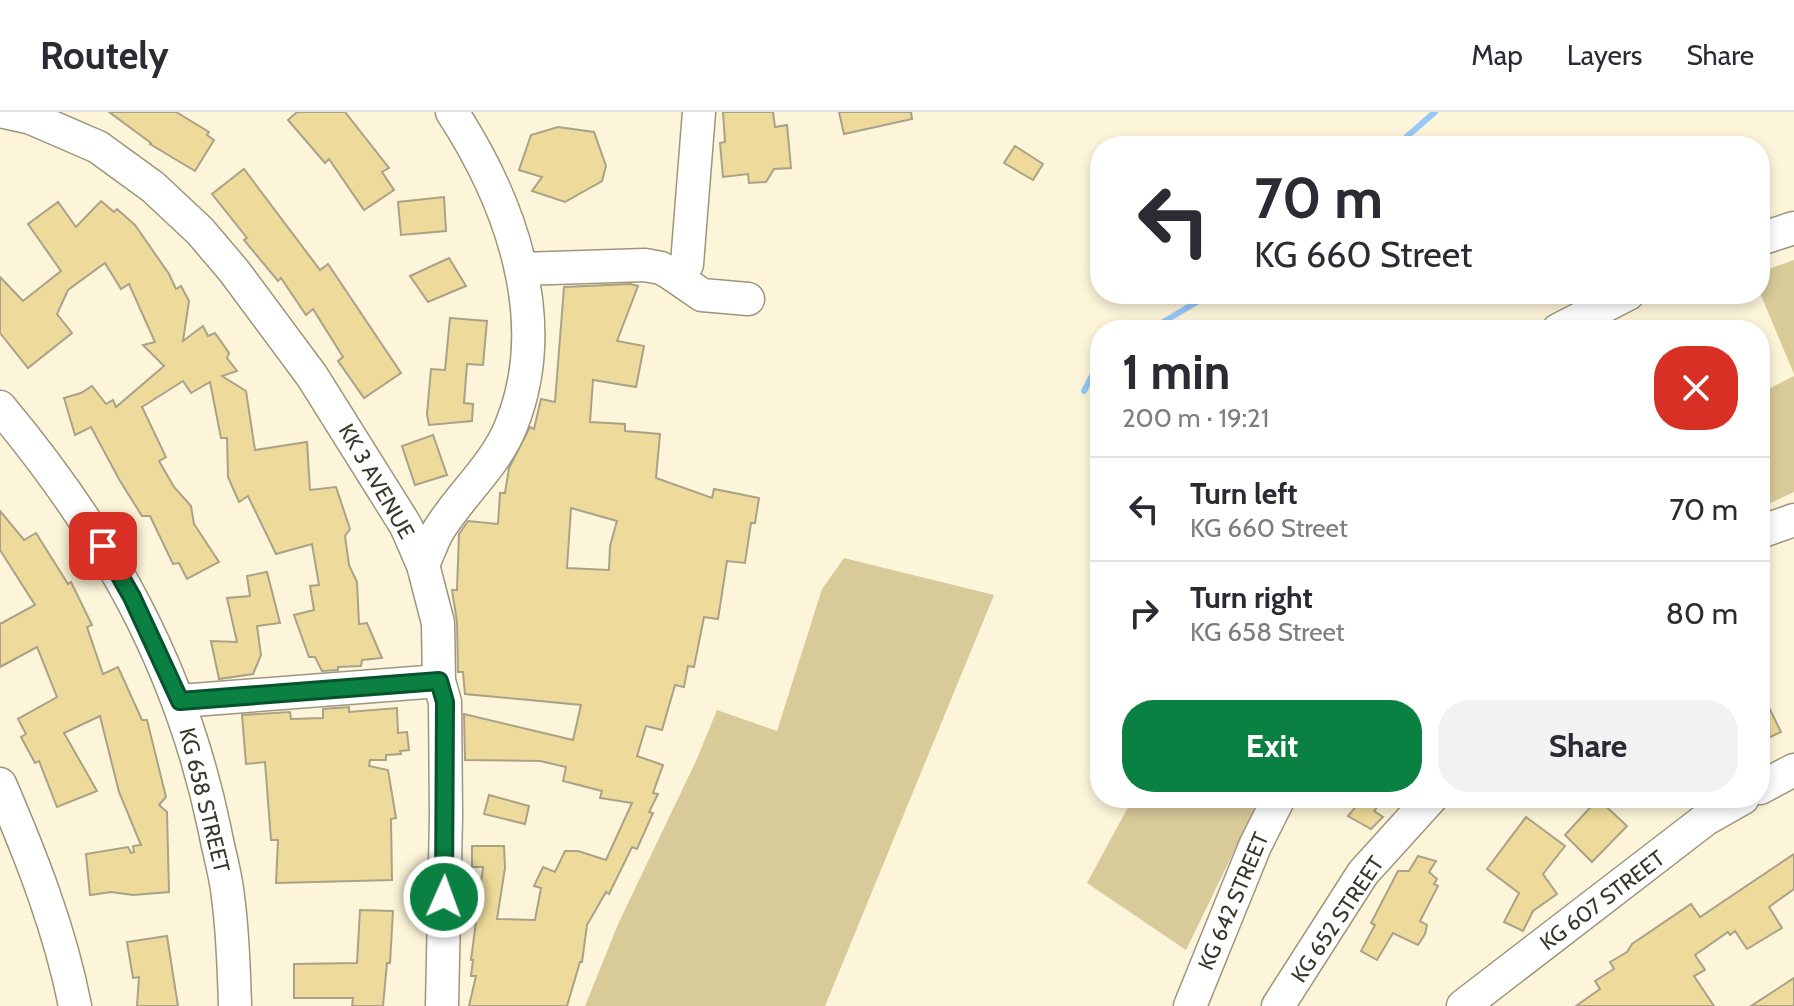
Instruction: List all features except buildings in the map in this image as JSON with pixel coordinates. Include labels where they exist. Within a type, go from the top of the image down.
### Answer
[{"type":"street","name":"KK 3 AVENUE","points":[[4,112],[31,118],[98,147],[153,187],[200,231],[234,271],[312,376],[406,526],[423,565],[438,623],[439,681],[445,702],[442,1006]]},
{"type":"street","points":[[423,565],[437,533],[481,477],[511,427],[522,389],[527,346],[521,269],[505,212],[477,151],[452,112]]},
{"type":"street","points":[[673,275],[687,264],[699,112]]},
{"type":"street","points":[[1770,236],[1794,228]]},
{"type":"street","points":[[521,269],[645,265],[661,268],[702,295],[748,299]]},
{"type":"street","points":[[1577,320],[1609,304]]},
{"type":"street","name":"KG 658 STREET","points":[[0,407],[45,461],[88,521],[132,597],[180,701],[206,787],[228,895],[235,1006]]},
{"type":"street","points":[[406,526],[481,477]]},
{"type":"street","points":[[1770,528],[1794,520]]},
{"type":"street","points":[[180,701],[439,681]]},
{"type":"street","points":[[1770,783],[1794,770]]},
{"type":"street","points":[[0,784],[47,903],[70,978],[75,1006]]},
{"type":"street","name":"KG 642 STREET","points":[[1190,1006],[1255,846],[1274,808]]},
{"type":"street","name":"KG 652 STREET","points":[[1278,1006],[1363,873],[1422,808]]},
{"type":"street","name":"KG 607 STREET","points":[[1463,1006],[1706,819],[1725,808]]},
{"type":"shaded area","points":[[1794,260],[1794,374],[1765,304],[1770,304],[1770,268]]},
{"type":"shaded area","points":[[1794,376],[1794,492],[1770,503],[1770,388]]},
{"type":"shaded area","points":[[844,558],[994,595],[825,1006],[585,1006],[619,922],[717,710],[777,731],[822,589]]},
{"type":"shaded area","points":[[1128,808],[1255,808],[1186,950],[1087,883]]},
{"type":"waterway","points":[[1407,136],[1435,112]]},
{"type":"waterway","points":[[1167,320],[1193,304]]},
{"type":"waterway","points":[[1084,391],[1090,380]]},
{"type":"route","points":[[103,546],[132,597],[180,701],[439,681],[445,702],[444,897]]}]
